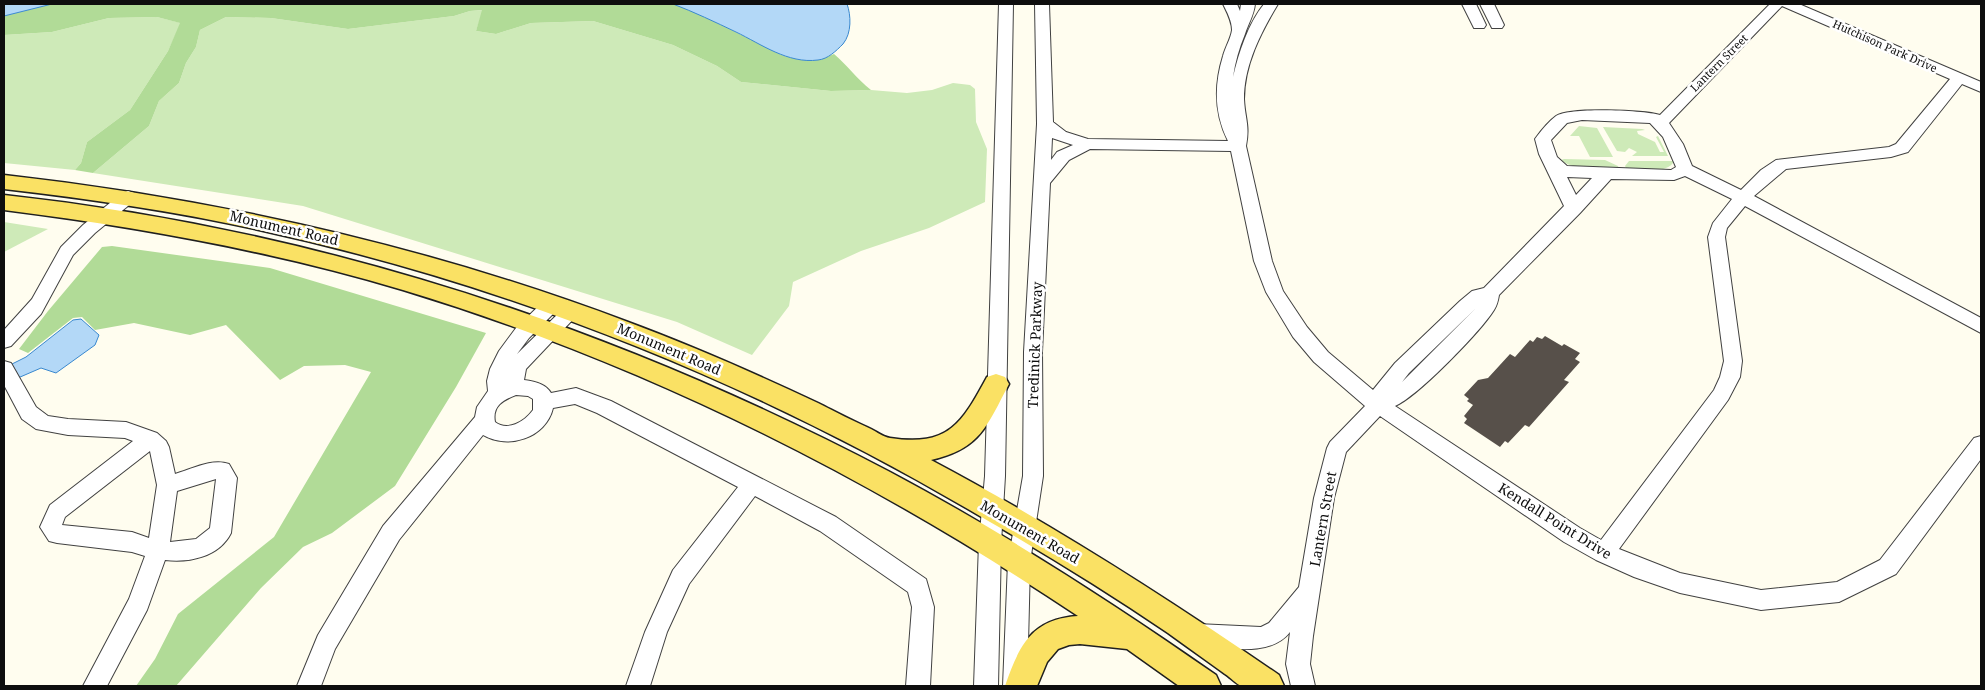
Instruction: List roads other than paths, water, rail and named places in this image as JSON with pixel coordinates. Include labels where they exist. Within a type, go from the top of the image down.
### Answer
[{"type":"main road","name":"Monument Road","points":[[4,182],[128,197],[216,213],[358,244],[416,260],[562,308],[685,354],[790,402],[883,448],[1025,528],[1161,612],[1268,686]]},
{"type":"main road","name":"Monument Road","points":[[4,202],[106,215],[242,241],[333,262],[393,279],[543,327],[667,377],[747,413],[845,462],[990,543],[1206,686]]},
{"type":"main road","points":[[883,448],[925,450],[941,448],[955,442],[973,427],[996,384]]},
{"type":"main road","points":[[1020,686],[1039,647],[1046,640],[1062,632],[1083,630],[1133,636]]},
{"type":"street","points":[[1230,4],[1237,20],[1239,32]]},
{"type":"street","points":[[1248,4],[1246,15],[1225,74],[1222,93],[1229,130],[1238,146],[1263,261],[1275,292],[1300,332],[1321,357],[1378,405]]},
{"type":"street","points":[[1238,146],[1242,129],[1237,98],[1240,76],[1257,27],[1265,11],[1272,4]]},
{"type":"street","points":[[1469,4],[1479,25]]},
{"type":"street","points":[[1487,4],[1498,25]]},
{"type":"street","name":"Lantern Street","points":[[1661,123],[1777,4]]},
{"type":"street","name":"Hutchison Park Drive","points":[[1788,4],[1981,87]]},
{"type":"street","points":[[986,686],[996,384],[1004,7]]},
{"type":"street","name":"Tredinick Parkway","points":[[1015,686],[1019,562],[1033,476],[1033,352],[1045,124],[1045,8]]},
{"type":"street","points":[[1604,554],[1721,395],[1730,377],[1733,361],[1717,236],[1719,227],[1769,171],[1782,164],[1891,152],[1902,148],[1959,78]]},
{"type":"street","points":[[1574,209],[1544,146],[1543,139],[1562,119],[1582,115],[1648,116],[1661,123],[1683,159],[1685,169]]},
{"type":"street","points":[[1045,124],[1060,136],[1088,144],[1238,146]]},
{"type":"street","points":[[1043,181],[1063,156],[1088,144]]},
{"type":"street","points":[[1554,166],[1566,172],[1674,176],[1685,169]]},
{"type":"street","points":[[1685,169],[1744,198],[1981,326]]},
{"type":"street","name":"Lantern Street","points":[[1311,589],[1324,498],[1337,448],[1378,405],[1397,397],[1420,377],[1480,316],[1488,305],[1490,293],[1574,209],[1606,174]]},
{"type":"street","points":[[4,340],[38,304],[50,282],[54,269],[67,251],[128,197]]},
{"type":"street","points":[[507,391],[518,365],[543,327],[562,308]]},
{"type":"street","points":[[8,376],[29,413],[43,422],[68,427],[126,430],[150,439],[159,447],[167,485],[158,550],[139,603],[95,686]]},
{"type":"street","points":[[530,387],[538,390],[543,395],[545,402],[545,409],[536,423],[518,433],[508,434],[492,431],[486,426],[484,412],[488,405],[507,391],[530,387]]},
{"type":"street","points":[[545,402],[576,396],[604,406],[828,524],[918,586],[923,607],[918,686]]},
{"type":"street","name":"Kendall Point Drive","points":[[1378,405],[1572,535],[1604,554],[1680,583],[1761,600],[1839,592],[1888,567],[1981,444]]},
{"type":"street","points":[[309,686],[326,643],[391,533],[484,420]]},
{"type":"street","points":[[150,439],[57,511],[51,527],[57,534],[132,542],[158,550],[178,552],[201,548],[220,533],[227,478],[222,470],[212,471],[167,485]]},
{"type":"street","points":[[638,686],[656,632],[681,577],[752,484]]},
{"type":"street","points":[[1195,635],[1262,638],[1277,631],[1311,589]]},
{"type":"street","points":[[1303,686],[1298,664],[1301,636],[1311,589]]},
{"type":"water","points":[[4,4],[52,4],[4,16]]},
{"type":"water","points":[[673,4],[847,4],[850,19],[849,29],[843,44],[828,56],[818,60],[796,59],[775,52]]},
{"type":"water","points":[[81,319],[99,335],[95,345],[56,373],[41,368],[4,384],[4,368],[26,357],[73,320]]}]
